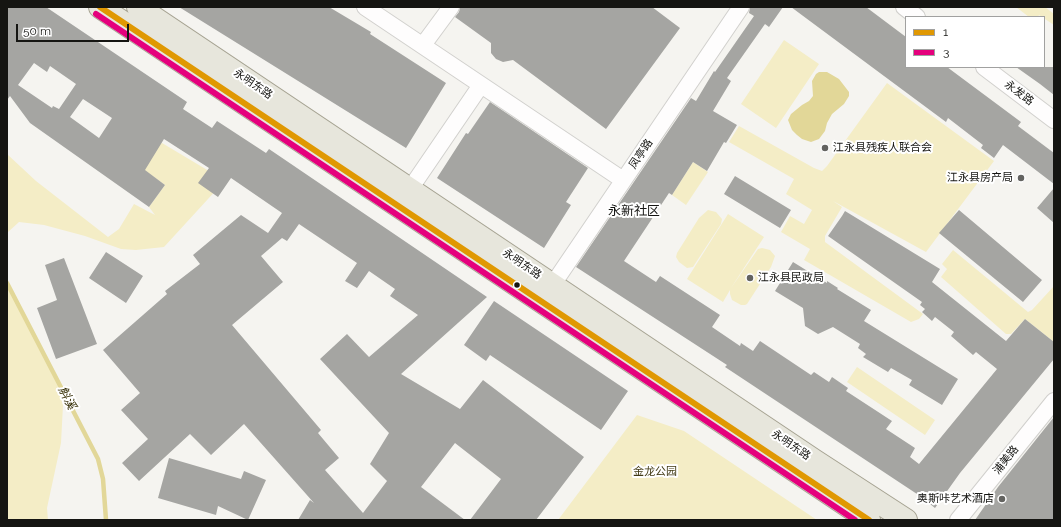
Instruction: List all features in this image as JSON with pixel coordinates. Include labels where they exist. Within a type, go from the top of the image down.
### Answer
[{"type":"main road","name":"永明东路","points":[[100,7],[547,293],[906,520]]},
{"type":"main road","name":"永明东路","points":[[138,7],[410,190],[547,293],[870,520]]},
{"type":"street","points":[[365,7],[623,180]]},
{"type":"street","points":[[423,45],[451,7]]},
{"type":"street","name":"凤亭路","points":[[547,293],[741,7]]},
{"type":"street","points":[[904,7],[916,16]]},
{"type":"street","name":"永发路","points":[[985,68],[1054,120]]},
{"type":"street","points":[[410,190],[481,85]]},
{"type":"street","name":"浦美路","points":[[958,520],[1054,401]]},
{"type":"green space","points":[[1016,7],[1045,7],[1054,14],[1054,25],[1045,19],[1045,16],[1028,16]]},
{"type":"green space","points":[[784,40],[819,64],[776,128],[741,104]]},
{"type":"green space","points":[[887,83],[994,161],[926,252],[833,201],[842,207],[825,236],[825,242],[923,314],[919,319],[911,322],[804,260],[810,249],[781,232],[790,216],[804,224],[812,210],[786,194],[794,179],[729,142],[739,126],[822,171]]},
{"type":"green space","points":[[162,143],[219,177],[219,187],[164,247],[136,250],[121,249],[85,236],[44,225],[19,222],[7,233],[7,154],[36,181],[108,237],[119,229],[134,204],[155,215],[149,207],[165,185],[128,159]]},
{"type":"green space","points":[[693,162],[708,172],[686,205],[672,195]]},
{"type":"green space","points":[[708,210],[716,212],[722,219],[721,224],[693,267],[687,268],[679,262],[676,257],[677,253],[699,218]]},
{"type":"green space","points":[[728,214],[764,237],[731,288],[758,249],[762,248],[770,250],[775,256],[771,267],[745,305],[741,305],[732,300],[730,290],[723,302],[687,279]]},
{"type":"green space","points":[[953,250],[1028,312],[1032,310],[1054,286],[1054,342],[1025,319],[1011,334],[1006,334],[941,277],[947,269],[942,264]]},
{"type":"green space","points":[[7,283],[57,379],[63,405],[61,443],[47,508],[48,520],[7,520]]},
{"type":"green space","points":[[857,367],[935,420],[925,435],[847,382]]},
{"type":"green space","name":"金龙公园","points":[[637,415],[684,431],[817,520],[558,520]]},
{"type":"shaded area","points":[[819,72],[827,72],[839,79],[849,92],[849,96],[844,104],[832,114],[825,131],[819,139],[811,142],[802,139],[797,135],[792,130],[788,120],[791,114],[809,101],[813,96],[812,81]]},
{"type":"building","points":[[7,7],[46,7],[187,102],[183,109],[212,128],[217,121],[266,153],[269,149],[487,297],[401,374],[460,409],[483,380],[584,457],[536,520],[470,520],[501,479],[455,443],[421,487],[465,520],[298,520],[310,500],[314,503],[244,424],[211,455],[190,434],[139,481],[122,463],[148,439],[121,410],[140,393],[103,350],[167,294],[165,291],[200,264],[193,255],[241,215],[268,233],[282,213],[231,178],[218,197],[198,183],[209,168],[164,139],[145,170],[165,185],[149,207],[30,123],[10,96],[7,100]],"holes":[[[34,63],[47,72],[50,66],[76,84],[59,109],[53,106],[52,108],[18,85]],[[83,99],[112,118],[99,138],[70,117]],[[299,224],[357,263],[345,281],[357,288],[369,271],[395,289],[390,296],[418,315],[369,357],[347,334],[320,359],[389,433],[370,464],[387,481],[363,513],[325,470],[339,458],[318,433],[321,430],[232,325],[283,282],[261,256],[282,238],[287,241]]]},
{"type":"building","points":[[179,7],[329,7],[371,32],[370,34],[446,83],[406,148]]},
{"type":"building","points":[[460,7],[652,7],[680,28],[606,129],[513,60],[503,62],[496,59],[491,53],[491,43],[455,17],[459,12]]},
{"type":"building","points":[[750,7],[783,7],[769,27],[765,24],[727,78],[731,81],[713,111],[737,125],[726,143],[724,142],[707,171],[693,162],[672,195],[669,193],[624,261],[656,282],[660,276],[720,315],[712,327],[740,346],[741,343],[753,351],[760,341],[811,375],[814,372],[829,382],[832,377],[848,388],[846,391],[892,421],[886,429],[915,448],[910,457],[919,464],[997,369],[976,352],[973,355],[951,336],[954,332],[935,317],[932,321],[922,312],[925,309],[920,305],[922,302],[828,236],[845,211],[940,269],[932,282],[1006,341],[1025,319],[1054,342],[1054,359],[960,473],[935,508],[920,496],[725,367],[727,365],[576,267],[691,98],[696,101],[714,71],[715,72],[754,16],[749,13]]},
{"type":"building","points":[[791,7],[866,7],[905,36],[905,68],[948,68],[1021,122],[1018,126],[1054,153],[1054,184],[1003,145],[994,158],[981,148],[983,145],[948,118],[946,122]]},
{"type":"building","points":[[1054,67],[1054,95],[1017,68]]},
{"type":"building","points":[[490,102],[588,168],[566,202],[571,205],[544,248],[437,178],[466,133],[468,134]]},
{"type":"building","points":[[735,176],[791,210],[780,228],[724,194]]},
{"type":"building","points":[[1054,188],[1054,223],[1037,208]]},
{"type":"building","points":[[959,210],[1042,280],[1023,302],[939,233]]},
{"type":"building","points":[[106,252],[143,276],[126,303],[89,278]]},
{"type":"building","points":[[64,258],[97,344],[56,359],[37,308],[57,300],[45,265]]},
{"type":"building","points":[[793,262],[827,283],[827,281],[871,310],[864,321],[958,379],[942,405],[909,385],[912,380],[891,368],[888,372],[863,357],[866,354],[858,348],[860,344],[833,327],[818,334],[805,326],[803,308],[775,291]]},
{"type":"building","points":[[494,301],[628,391],[601,430],[490,355],[486,361],[464,345]]},
{"type":"building","points":[[1054,417],[1054,520],[975,520],[998,487]]},
{"type":"building","points":[[169,458],[241,479],[244,471],[266,480],[248,520],[218,506],[216,515],[158,498]]},
{"type":"waterway","name":"斛溪","points":[[7,283],[98,459],[103,479],[106,520]]},
{"type":"transit line","name":"1","points":[[100,7],[869,520]]},
{"type":"transit line","name":"3","points":[[96,14],[855,520]]},
{"type":"place","name":"江永县残疾人联合会","points":[[825,148]]},
{"type":"place","name":"江永县房产局","points":[[1021,178]]},
{"type":"place","name":"江永县民政局","points":[[750,278]]},
{"type":"place","name":"奥斯咔艺术酒店","points":[[1002,499]]},
{"type":"district","name":"永新社区","points":[[634,211]]}]
